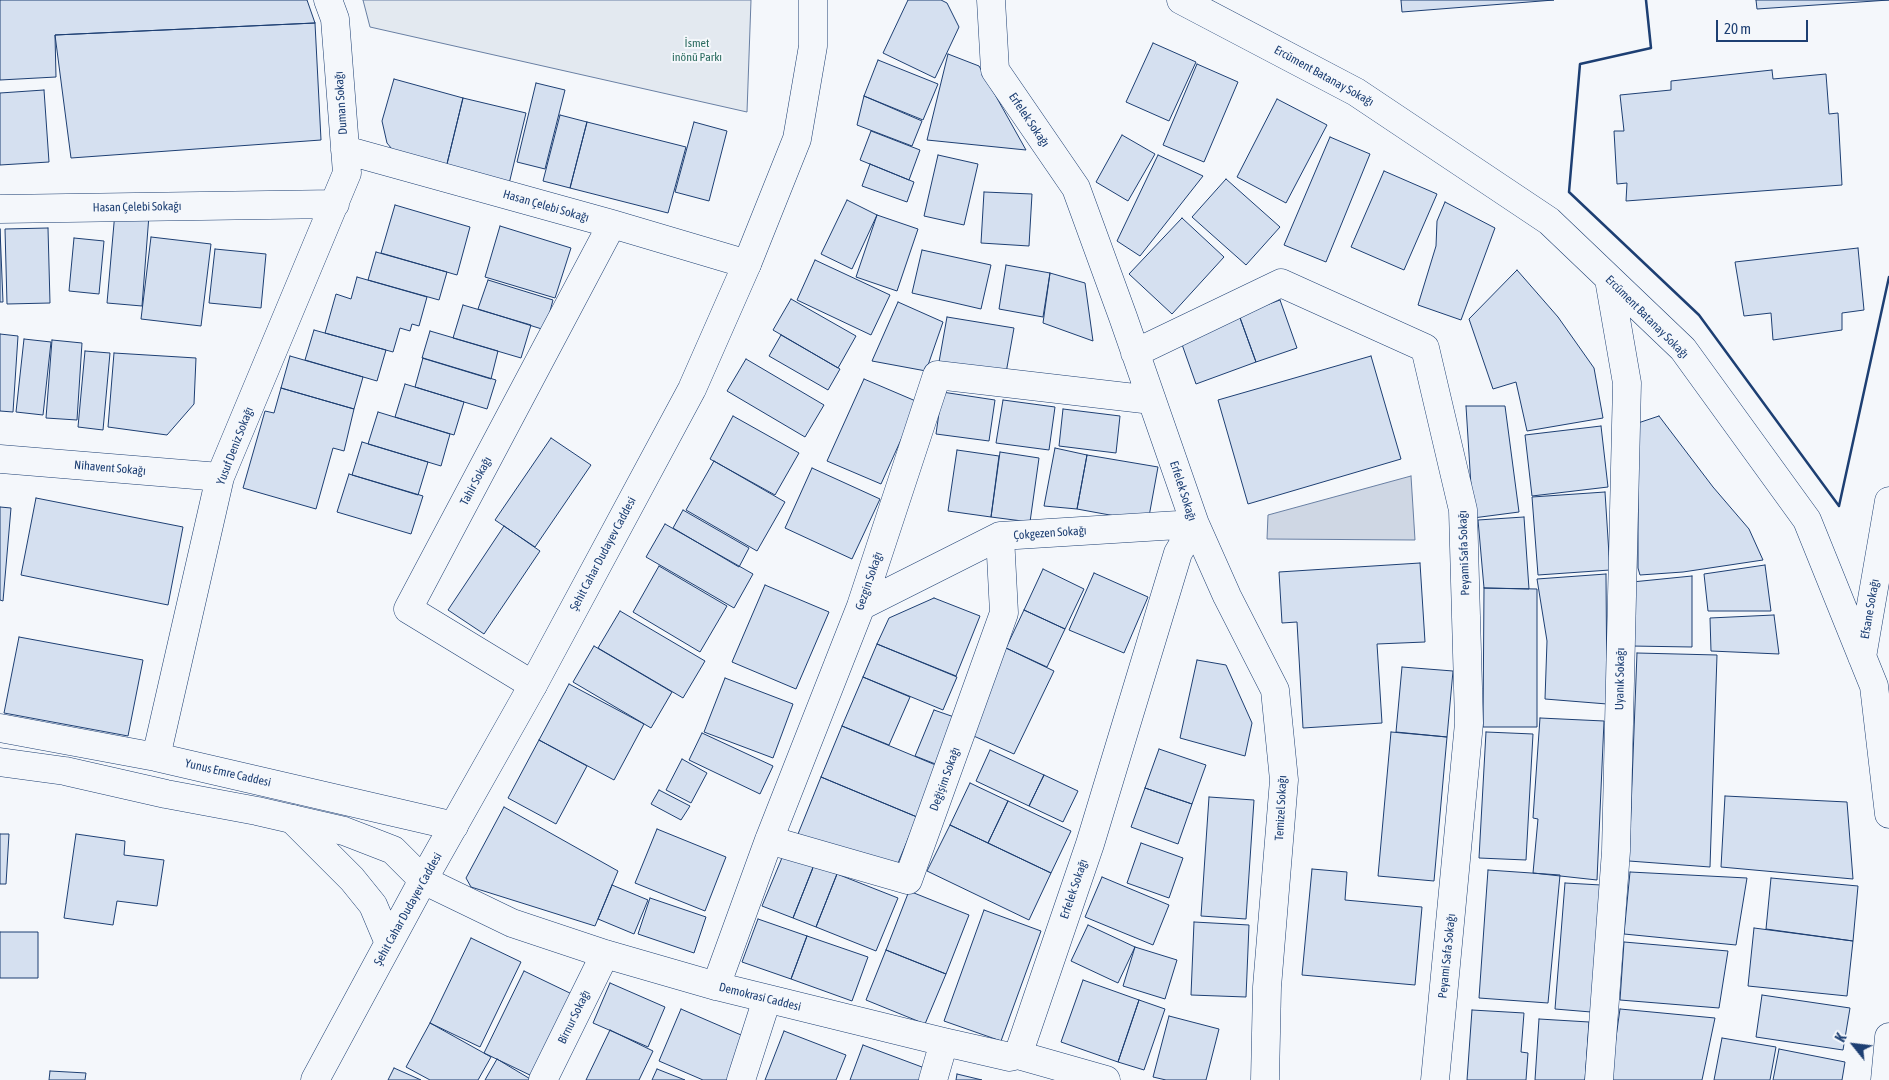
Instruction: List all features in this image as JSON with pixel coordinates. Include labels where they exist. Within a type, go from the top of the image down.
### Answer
[{"type":"street","name":"Duman Sokağı","points":[[328,0],[335,19],[347,173],[335,204]]},
{"type":"street","name":"Şehit Cahar Dudayev Caddesi","points":[[315,1080],[423,880],[533,685],[692,389],[747,264],[797,139],[813,46],[813,0]]},
{"type":"street","name":"Erfelek Sokağı","points":[[991,0],[995,70],[1076,188],[1195,524],[1178,553],[1090,844],[1018,1055]]},
{"type":"street","name":"Ercüment Batanay Sokağı","points":[[1181,0],[1356,92],[1550,222],[1682,349],[1807,520],[1874,686],[1889,814]]},
{"type":"street","name":"Hasan Çelebi Sokağı","points":[[345,150],[612,224],[747,264]]},
{"type":"street","name":"Hasan Çelebi Sokağı","points":[[0,209],[335,204]]},
{"type":"street","name":"Yusuf Deniz Sokağı","points":[[156,757],[220,477],[335,204]]},
{"type":"street","name":"Tahir Sokağı","points":[[533,685],[408,609],[612,224]]},
{"type":"street","name":"Uyanık Sokağı","points":[[1599,1080],[1616,851],[1627,383],[1609,278]]},
{"type":"street","name":"Peyami Safa Sokağı","points":[[1135,353],[1281,283],[1425,348],[1463,510],[1469,723],[1435,1080]]},
{"type":"street","name":"Gezgin Sokağı","points":[[716,986],[769,840],[861,606],[937,376],[1152,400]]},
{"type":"street","name":"Nihavent Sokağı","points":[[0,459],[220,477]]},
{"type":"street","name":"Efsane Sokağı","points":[[1862,657],[1889,501]]},
{"type":"street","name":"Çokgezen Sokağı","points":[[861,606],[1000,536],[1195,524]]},
{"type":"street","name":"Temizel Sokağı","points":[[1195,524],[1227,596],[1275,690],[1284,780],[1267,987],[1266,1080]]},
{"type":"street","name":"Değişim Sokağı","points":[[769,840],[908,880],[1004,613],[1000,536]]},
{"type":"street","name":"Yunus Emre Caddesi","points":[[0,728],[156,757],[454,826]]},
{"type":"street","points":[[0,762],[65,772],[344,831],[393,850],[423,880]]},
{"type":"street","points":[[292,819],[352,878],[373,905],[389,944]]},
{"type":"street","name":"Demokrasi Caddesi","points":[[423,880],[512,923],[605,954],[767,999],[1010,1057],[1018,1055],[1106,1080]]},
{"type":"street","name":"Birnur Sokağı","points":[[543,1080],[605,954]]},
{"type":"street","points":[[741,1080],[767,999]]},
{"type":"street","points":[[1885,1080],[1889,1037]]},
{"type":"street","points":[[932,1080],[944,1042]]},
{"type":"green space","name":"İsmet inönü Parkı","points":[[363,0],[751,0],[747,112],[370,27]]},
{"type":"shaded area","points":[[1411,476],[1415,540],[1267,539],[1268,515]]},
{"type":"building","points":[[0,0],[307,0],[315,23],[55,35],[56,77],[0,80]]},
{"type":"building","points":[[908,0],[941,0],[947,3],[959,27],[935,78],[883,53]]},
{"type":"building","points":[[1401,0],[1554,0],[1402,12]]},
{"type":"building","points":[[1756,0],[1889,0],[1757,9]]},
{"type":"building","points":[[315,23],[321,140],[71,158],[55,35]]},
{"type":"building","points":[[1153,43],[1196,62],[1169,121],[1126,102]]},
{"type":"building","points":[[948,54],[979,66],[1026,150],[927,140]]},
{"type":"building","points":[[878,60],[938,84],[923,120],[864,96]]},
{"type":"building","points":[[1197,64],[1238,82],[1204,162],[1163,145]]},
{"type":"building","points":[[1772,70],[1773,79],[1826,74],[1829,114],[1838,113],[1842,185],[1626,201],[1627,183],[1617,184],[1614,131],[1624,131],[1620,95],[1671,90],[1671,81]]},
{"type":"building","points":[[394,79],[463,98],[446,168],[396,154],[387,143],[382,121]]},
{"type":"building","points":[[536,83],[565,90],[545,169],[517,162]]},
{"type":"building","points":[[44,90],[49,162],[0,165],[0,93]]},
{"type":"building","points":[[864,96],[922,121],[912,146],[857,125]]},
{"type":"building","points":[[463,98],[526,113],[509,184],[446,168]]},
{"type":"building","points":[[1277,99],[1327,125],[1286,203],[1237,177]]},
{"type":"building","points":[[560,115],[587,122],[570,188],[543,181]]},
{"type":"building","points":[[587,122],[686,147],[668,213],[570,188]]},
{"type":"building","points":[[694,122],[727,131],[709,201],[675,192]]},
{"type":"building","points":[[871,131],[920,150],[909,180],[860,160]]},
{"type":"building","points":[[1122,135],[1155,154],[1128,201],[1096,182]]},
{"type":"building","points":[[1330,137],[1370,154],[1326,262],[1284,245]]},
{"type":"building","points":[[938,155],[978,164],[964,225],[924,216]]},
{"type":"building","points":[[1158,155],[1203,176],[1140,256],[1117,241]]},
{"type":"building","points":[[870,164],[914,182],[907,202],[862,186]]},
{"type":"building","points":[[1384,171],[1437,194],[1404,270],[1351,247]]},
{"type":"building","points":[[1226,179],[1280,227],[1246,265],[1192,217]]},
{"type":"building","points":[[984,192],[1032,194],[1029,246],[981,243]]},
{"type":"building","points":[[847,200],[877,215],[852,269],[821,254]]},
{"type":"building","points":[[1445,202],[1495,228],[1461,320],[1418,305],[1436,246],[1437,221]]},
{"type":"building","points":[[395,205],[470,227],[457,275],[381,253]]},
{"type":"building","points":[[115,212],[149,215],[142,306],[107,303]]},
{"type":"building","points":[[877,215],[918,229],[897,291],[856,277]]},
{"type":"building","points":[[1182,218],[1224,257],[1172,314],[1129,274]]},
{"type":"building","points":[[500,226],[571,248],[555,298],[485,277]]},
{"type":"building","points":[[48,228],[50,303],[7,304],[5,229]]},
{"type":"building","points":[[0,229],[3,302],[0,302]]},
{"type":"building","points":[[151,237],[211,244],[201,326],[141,319]]},
{"type":"building","points":[[74,238],[104,241],[99,294],[69,291]]},
{"type":"building","points":[[1858,248],[1864,310],[1842,313],[1842,330],[1773,340],[1771,313],[1744,316],[1735,262]]},
{"type":"building","points":[[215,249],[266,254],[261,308],[209,303]]},
{"type":"building","points":[[922,250],[991,265],[981,309],[912,293]]},
{"type":"building","points":[[376,252],[447,272],[439,300],[368,280]]},
{"type":"building","points":[[815,260],[890,295],[871,335],[797,300]]},
{"type":"building","points":[[1006,265],[1050,273],[1043,317],[999,309]]},
{"type":"building","points":[[1517,270],[1558,317],[1594,368],[1603,418],[1527,431],[1516,382],[1493,389],[1469,319]]},
{"type":"building","points":[[1050,273],[1085,283],[1093,341],[1043,323]]},
{"type":"building","points":[[357,277],[427,297],[419,326],[412,324],[410,331],[400,328],[393,352],[325,333],[336,294],[351,299]]},
{"type":"building","points":[[488,280],[553,300],[545,330],[478,309]]},
{"type":"building","points":[[791,299],[856,336],[838,368],[773,330]]},
{"type":"building","points":[[1280,300],[1297,348],[1256,362],[1239,315]]},
{"type":"building","points":[[898,302],[943,322],[926,371],[872,361]]},
{"type":"building","points":[[463,305],[531,325],[521,358],[453,338]]},
{"type":"building","points":[[1239,315],[1256,362],[1196,384],[1179,336]]},
{"type":"building","points":[[947,317],[1014,328],[1006,373],[939,362]]},
{"type":"building","points":[[314,330],[386,350],[377,381],[305,360]]},
{"type":"building","points":[[430,331],[498,351],[491,379],[422,358]]},
{"type":"building","points":[[0,334],[18,336],[13,412],[0,411]]},
{"type":"building","points":[[781,335],[840,369],[828,390],[769,356]]},
{"type":"building","points":[[24,339],[51,342],[43,415],[16,412]]},
{"type":"building","points":[[52,340],[82,343],[77,420],[46,418]]},
{"type":"building","points":[[85,351],[110,353],[103,430],[78,427]]},
{"type":"building","points":[[114,353],[196,358],[194,404],[167,435],[108,427]]},
{"type":"building","points":[[290,356],[363,377],[354,409],[281,388]]},
{"type":"building","points":[[1371,356],[1401,459],[1248,504],[1218,400]]},
{"type":"building","points":[[423,358],[496,380],[487,409],[415,387]]},
{"type":"building","points":[[746,359],[824,405],[805,437],[727,391]]},
{"type":"building","points":[[864,379],[918,402],[881,484],[827,461]]},
{"type":"building","points":[[405,384],[464,402],[454,435],[395,417]]},
{"type":"building","points":[[281,388],[354,409],[344,451],[333,448],[316,509],[243,488],[265,411],[274,413]]},
{"type":"building","points":[[942,392],[995,400],[989,441],[936,434]]},
{"type":"building","points":[[1003,400],[1055,407],[1049,450],[996,443]]},
{"type":"building","points":[[1466,406],[1505,406],[1519,512],[1473,518]]},
{"type":"building","points":[[1063,409],[1120,416],[1116,453],[1059,446]]},
{"type":"building","points":[[378,412],[450,434],[441,466],[368,444]]},
{"type":"building","points":[[733,416],[799,453],[775,495],[710,459]]},
{"type":"building","points":[[1659,416],[1713,487],[1749,529],[1763,560],[1683,572],[1640,575],[1638,568],[1638,423]]},
{"type":"building","points":[[1601,426],[1608,487],[1532,496],[1525,435]]},
{"type":"building","points":[[551,438],[591,465],[535,547],[495,520]]},
{"type":"building","points":[[362,442],[428,462],[418,495],[352,475]]},
{"type":"building","points":[[1055,448],[1087,455],[1077,509],[1044,506]]},
{"type":"building","points":[[957,450],[999,456],[991,517],[948,511]]},
{"type":"building","points":[[1000,452],[1039,458],[1030,522],[991,517]]},
{"type":"building","points":[[1087,455],[1158,467],[1148,522],[1077,509]]},
{"type":"building","points":[[714,461],[785,502],[757,551],[686,510]]},
{"type":"building","points":[[812,468],[880,499],[852,559],[785,528]]},
{"type":"building","points":[[349,474],[423,496],[411,534],[337,512]]},
{"type":"building","points":[[1605,492],[1610,570],[1538,575],[1532,497]]},
{"type":"building","points":[[36,498],[183,527],[168,605],[21,575]]},
{"type":"building","points":[[0,507],[11,508],[3,601],[0,600]]},
{"type":"building","points":[[683,510],[749,548],[739,567],[673,528]]},
{"type":"building","points":[[1524,517],[1529,589],[1484,588],[1478,520]]},
{"type":"building","points":[[665,524],[753,574],[734,608],[646,557]]},
{"type":"building","points":[[504,526],[540,551],[484,634],[448,610]]},
{"type":"building","points":[[1420,563],[1425,642],[1377,644],[1382,723],[1303,728],[1297,622],[1282,623],[1279,572]]},
{"type":"building","points":[[1765,565],[1771,611],[1708,611],[1704,574]]},
{"type":"building","points":[[659,566],[727,606],[700,652],[633,612]]},
{"type":"building","points":[[1043,569],[1084,589],[1065,629],[1024,610]]},
{"type":"building","points":[[1094,573],[1148,597],[1124,653],[1069,630]]},
{"type":"building","points":[[1606,574],[1607,704],[1545,699],[1547,641],[1537,579]]},
{"type":"building","points":[[1692,576],[1692,647],[1631,646],[1632,582]]},
{"type":"building","points":[[765,585],[829,612],[796,689],[732,662]]},
{"type":"building","points":[[1484,588],[1537,589],[1537,727],[1483,727]]},
{"type":"building","points":[[934,598],[980,616],[956,676],[877,644],[889,618]]},
{"type":"building","points":[[1024,610],[1065,629],[1047,667],[1006,648]]},
{"type":"building","points":[[620,611],[705,661],[683,698],[598,648]]},
{"type":"building","points":[[1774,615],[1779,654],[1711,651],[1710,618]]},
{"type":"building","points":[[19,637],[143,660],[128,736],[4,713]]},
{"type":"building","points":[[877,644],[957,677],[943,710],[863,677]]},
{"type":"building","points":[[594,646],[672,692],[651,728],[573,682]]},
{"type":"building","points":[[1006,648],[1054,671],[1014,754],[967,733]]},
{"type":"building","points":[[1637,653],[1717,655],[1710,867],[1629,861]]},
{"type":"building","points":[[1197,660],[1226,665],[1252,723],[1245,756],[1180,738]]},
{"type":"building","points":[[1402,667],[1453,671],[1447,737],[1396,732]]},
{"type":"building","points":[[863,677],[910,697],[889,745],[842,726]]},
{"type":"building","points":[[725,678],[793,704],[773,758],[704,732]]},
{"type":"building","points":[[569,684],[644,724],[614,780],[539,740]]},
{"type":"building","points":[[934,710],[957,718],[938,765],[915,756]]},
{"type":"building","points":[[1540,718],[1604,721],[1597,880],[1533,873],[1538,819],[1533,818]]},
{"type":"building","points":[[842,726],[938,766],[917,817],[821,777]]},
{"type":"building","points":[[1391,732],[1447,737],[1434,881],[1378,876]]},
{"type":"building","points":[[1486,732],[1533,734],[1526,860],[1479,858]]},
{"type":"building","points":[[702,733],[773,766],[760,794],[689,760]]},
{"type":"building","points":[[539,740],[587,766],[556,824],[508,798]]},
{"type":"building","points":[[1159,749],[1206,765],[1192,804],[1145,788]]},
{"type":"building","points":[[990,750],[1044,775],[1029,806],[976,781]]},
{"type":"building","points":[[682,759],[707,773],[691,803],[666,790]]},
{"type":"building","points":[[1044,775],[1078,791],[1063,822],[1029,806]]},
{"type":"building","points":[[821,777],[917,817],[894,873],[798,834]]},
{"type":"building","points":[[970,783],[1008,801],[988,843],[950,825]]},
{"type":"building","points":[[1145,788],[1192,804],[1178,844],[1131,827]]},
{"type":"building","points":[[659,790],[690,806],[681,820],[651,804]]},
{"type":"building","points":[[1725,796],[1847,802],[1853,879],[1721,867]]},
{"type":"building","points":[[1209,797],[1254,800],[1246,919],[1201,916]]},
{"type":"building","points":[[1008,801],[1071,831],[1051,873],[988,843]]},
{"type":"building","points":[[504,807],[618,871],[595,926],[471,887],[466,878]]},
{"type":"building","points":[[950,825],[1051,873],[1029,920],[927,871]]},
{"type":"building","points":[[657,829],[726,857],[705,911],[635,883]]},
{"type":"building","points":[[0,834],[9,834],[6,884],[0,884]]},
{"type":"building","points":[[76,834],[125,841],[124,855],[164,860],[157,906],[117,901],[113,925],[64,918]]},
{"type":"building","points":[[1141,843],[1183,858],[1169,898],[1127,883]]},
{"type":"building","points":[[784,853],[814,865],[793,918],[762,906]]},
{"type":"building","points":[[814,865],[837,874],[816,927],[793,918]]},
{"type":"building","points":[[1312,869],[1347,872],[1345,900],[1422,907],[1415,985],[1302,975]]},
{"type":"building","points":[[1488,870],[1560,875],[1548,1003],[1479,998]]},
{"type":"building","points":[[1630,872],[1747,878],[1736,945],[1624,934]]},
{"type":"building","points":[[837,874],[898,898],[876,951],[816,927]]},
{"type":"building","points":[[1102,877],[1169,905],[1153,945],[1085,917]]},
{"type":"building","points":[[1771,878],[1858,886],[1853,941],[1766,929]]},
{"type":"building","points":[[1565,883],[1601,885],[1591,1012],[1555,1009]]},
{"type":"building","points":[[612,885],[648,900],[634,934],[598,919]]},
{"type":"building","points":[[909,891],[969,915],[946,974],[886,950]]},
{"type":"building","points":[[650,898],[706,917],[694,953],[638,934]]},
{"type":"building","points":[[984,910],[1041,931],[1001,1041],[944,1021]]},
{"type":"building","points":[[758,919],[807,936],[791,979],[742,962]]},
{"type":"building","points":[[1194,922],[1249,925],[1246,997],[1191,995]]},
{"type":"building","points":[[1088,925],[1135,947],[1118,983],[1071,961]]},
{"type":"building","points":[[1754,928],[1853,941],[1847,996],[1748,986]]},
{"type":"building","points":[[0,932],[38,932],[38,978],[0,978]]},
{"type":"building","points":[[807,936],[868,957],[852,1001],[791,979]]},
{"type":"building","points":[[471,938],[521,962],[480,1047],[430,1023]]},
{"type":"building","points":[[1624,942],[1728,951],[1719,1008],[1620,1000]]},
{"type":"building","points":[[1135,947],[1177,960],[1165,999],[1123,986]]},
{"type":"building","points":[[886,950],[946,974],[925,1024],[866,1000]]},
{"type":"building","points":[[524,971],[574,995],[534,1077],[484,1053]]},
{"type":"building","points":[[1083,980],[1139,1000],[1118,1062],[1061,1042]]},
{"type":"building","points":[[610,983],[665,1007],[648,1047],[593,1023]]},
{"type":"building","points":[[1762,995],[1850,1008],[1843,1050],[1756,1037]]},
{"type":"building","points":[[1139,1000],[1165,1009],[1144,1070],[1118,1062]]},
{"type":"building","points":[[681,1009],[748,1038],[730,1080],[703,1080],[659,1061]]},
{"type":"building","points":[[1620,1009],[1715,1018],[1702,1080],[1610,1080]]},
{"type":"building","points":[[1472,1010],[1524,1013],[1521,1052],[1528,1053],[1526,1080],[1467,1080]]},
{"type":"building","points":[[1169,1016],[1219,1029],[1206,1080],[1166,1080],[1153,1077]]},
{"type":"building","points":[[1539,1019],[1589,1022],[1585,1080],[1535,1080]]},
{"type":"building","points":[[430,1023],[491,1057],[478,1080],[430,1080],[406,1067]]},
{"type":"building","points":[[610,1030],[653,1051],[639,1080],[586,1080]]},
{"type":"building","points":[[784,1031],[846,1055],[836,1080],[765,1080]]},
{"type":"building","points":[[1722,1038],[1776,1047],[1770,1080],[1714,1080]]},
{"type":"building","points":[[863,1045],[930,1070],[927,1080],[850,1080]]},
{"type":"building","points":[[1779,1049],[1845,1062],[1842,1080],[1773,1080]]},
{"type":"building","points":[[497,1059],[532,1080],[485,1080]]},
{"type":"building","points":[[394,1068],[421,1080],[388,1080]]},
{"type":"building","points":[[657,1069],[685,1080],[652,1080]]},
{"type":"building","points":[[50,1071],[86,1073],[85,1080],[49,1080]]},
{"type":"building","points":[[957,1074],[982,1080],[956,1080]]},
{"type":"wall","points":[[1646,0],[1651,48],[1580,64],[1569,192],[1699,315],[1839,506],[1889,277]]}]
